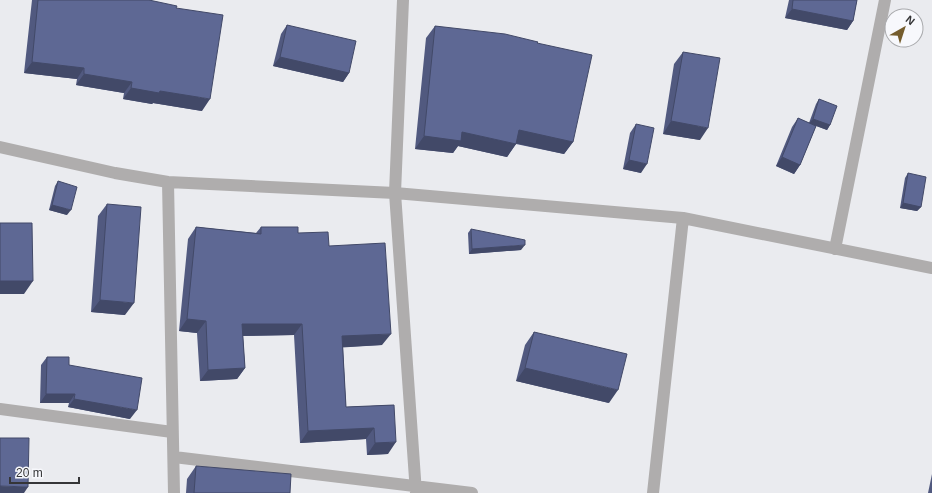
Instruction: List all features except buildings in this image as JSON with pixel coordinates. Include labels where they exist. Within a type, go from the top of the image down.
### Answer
[{"type":"street","points":[[403,0],[396,193],[416,489]]},
{"type":"street","points":[[835,249],[885,0]]},
{"type":"street","points":[[0,147],[115,173],[168,182],[396,193],[683,218],[932,268]]},
{"type":"street","points":[[168,182],[174,493]]},
{"type":"street","points":[[654,493],[683,218]]},
{"type":"street","points":[[0,409],[172,432]]},
{"type":"street","points":[[174,457],[416,489],[472,493]]}]
